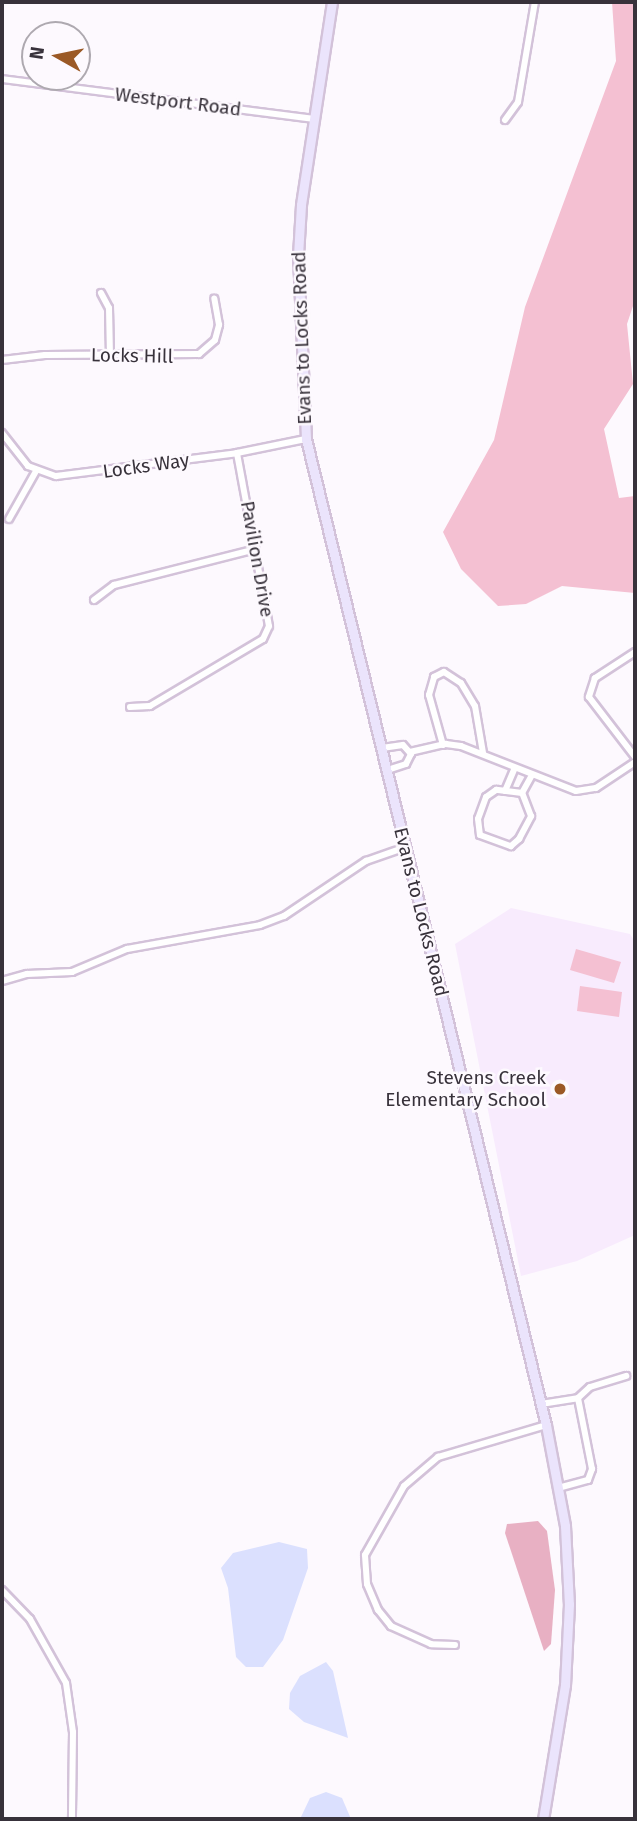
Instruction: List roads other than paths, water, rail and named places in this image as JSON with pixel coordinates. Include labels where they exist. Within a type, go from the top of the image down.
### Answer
[{"type":"street","name":"Evans to Locks Road","points":[[332,2],[313,119],[298,255],[306,439],[541,1404],[565,1526],[569,1604],[562,1708],[543,1819]]},
{"type":"street","points":[[505,120],[518,103],[535,2]]},
{"type":"street","name":"Westport Road","points":[[2,79],[313,119]]},
{"type":"street","points":[[101,293],[109,308],[110,356]]},
{"type":"street","name":"Locks Hill","points":[[2,360],[45,355],[199,354],[215,340],[219,325],[215,298]]},
{"type":"street","points":[[2,433],[36,471],[9,519]]},
{"type":"street","name":"Locks Way","points":[[36,471],[77,476],[237,453],[306,439]]},
{"type":"street","name":"Pavilion Drive","points":[[130,708],[150,706],[263,639],[270,612],[237,453]]},
{"type":"street","points":[[94,600],[114,585],[256,549]]},
{"type":"street","points":[[410,752],[443,745],[484,753],[514,768],[576,791],[596,788],[635,759],[589,697],[596,678],[635,652]]},
{"type":"street","points":[[443,745],[429,695],[434,677],[444,672],[461,683],[475,706],[484,753]]},
{"type":"street","points":[[382,748],[403,745],[410,752]]},
{"type":"street","points":[[387,771],[406,764],[410,752]]},
{"type":"street","points":[[505,791],[514,768]]},
{"type":"street","points":[[522,793],[532,775]]},
{"type":"street","points":[[496,790],[522,793],[531,816],[511,846],[488,840],[477,828],[486,797],[496,790]]},
{"type":"street","points":[[2,981],[27,974],[72,972],[127,949],[260,925],[284,916],[366,862],[405,847]]},
{"type":"street","points":[[541,1404],[578,1398],[590,1387],[626,1376]]},
{"type":"street","points":[[558,1488],[588,1480],[592,1469],[578,1398]]},
{"type":"street","points":[[455,1645],[431,1644],[391,1626],[378,1610],[367,1584],[365,1555],[404,1486],[438,1457],[546,1425]]},
{"type":"street","points":[[2,1590],[30,1619],[66,1683],[73,1732],[72,1819]]},
{"type":"water","points":[[279,1542],[307,1549],[308,1568],[283,1640],[263,1667],[246,1667],[236,1657],[228,1588],[221,1568],[233,1553]]},
{"type":"water","points":[[326,1662],[333,1671],[348,1738],[304,1722],[289,1709],[290,1693],[300,1676]]},
{"type":"water","points":[[326,1792],[342,1798],[351,1819],[300,1819],[310,1798]]},
{"type":"place","name":"Stevens Creek Elementary School","points":[[560,1089]]}]
